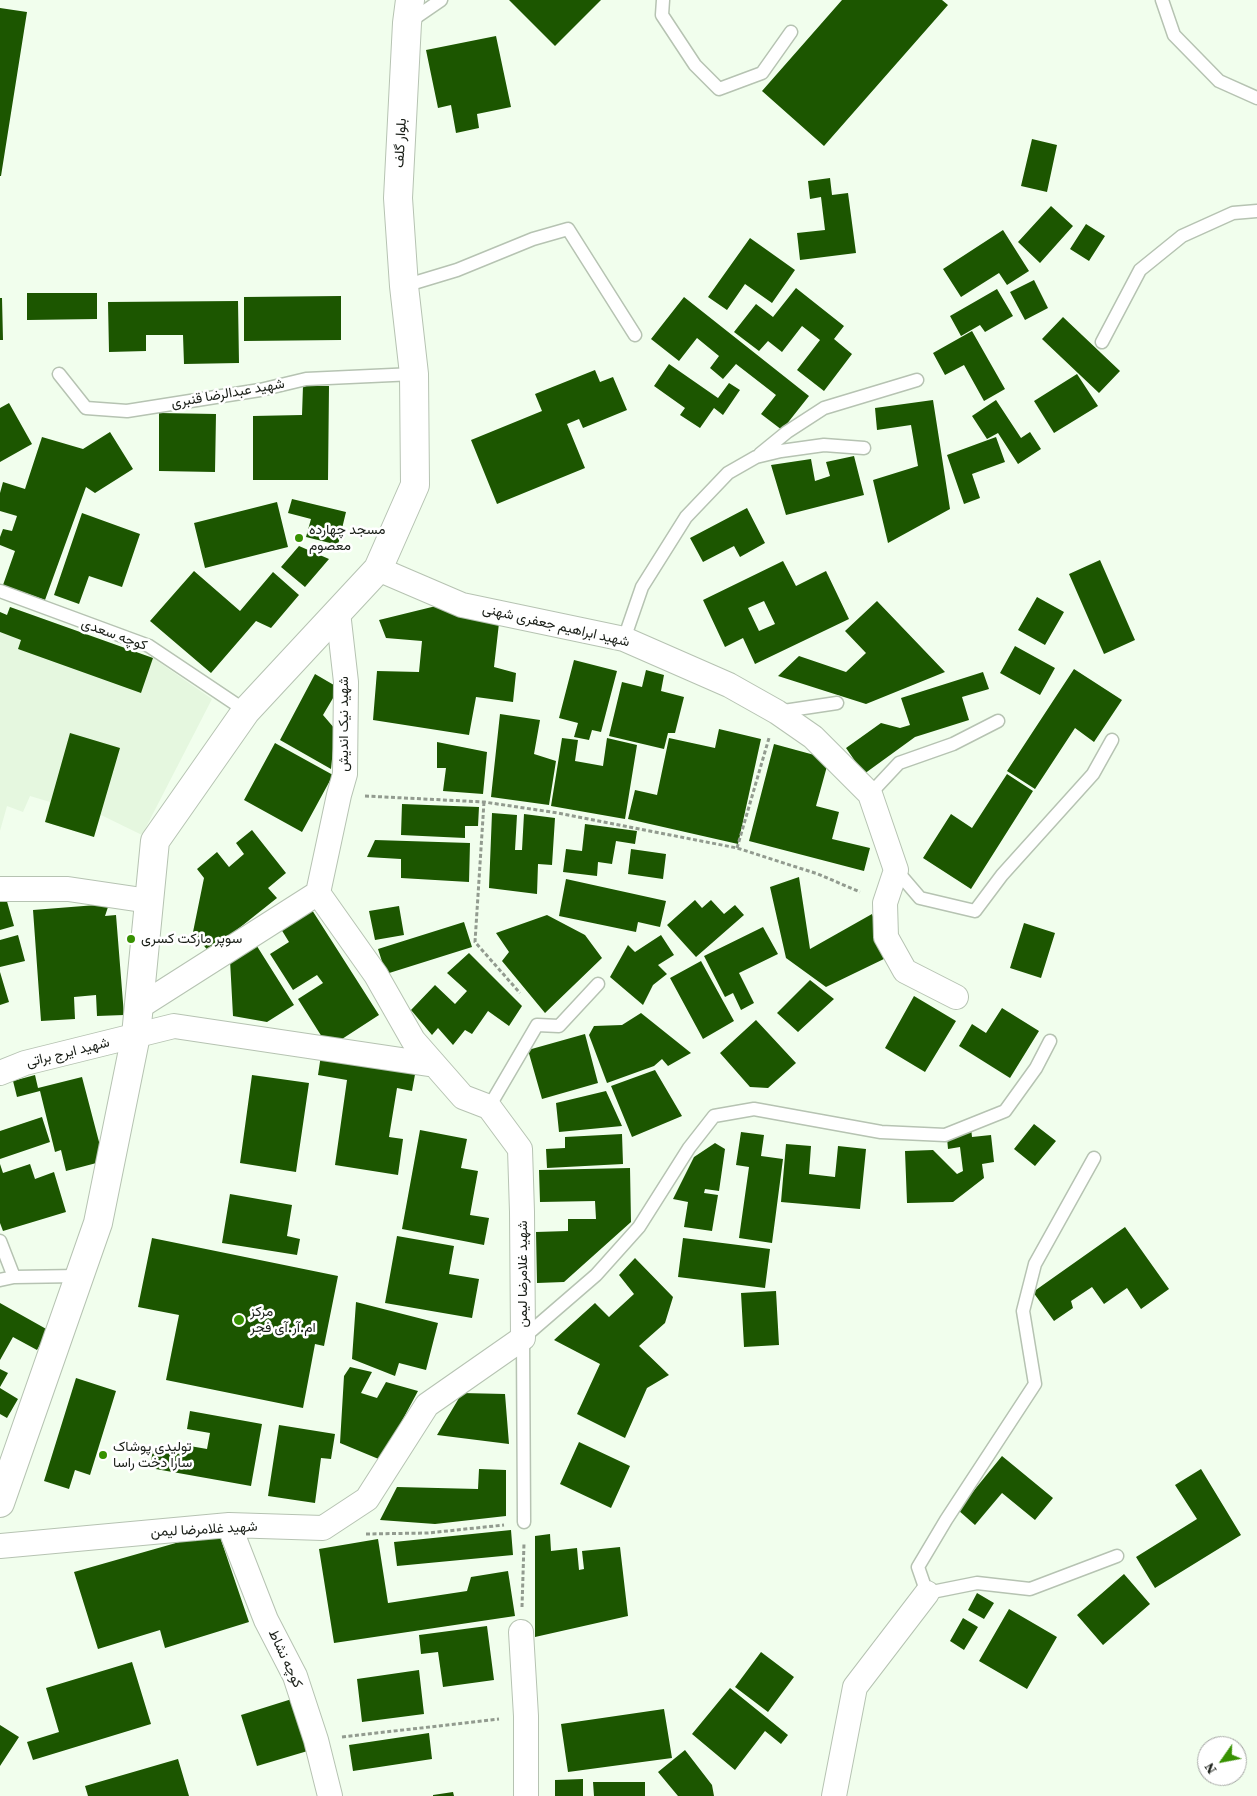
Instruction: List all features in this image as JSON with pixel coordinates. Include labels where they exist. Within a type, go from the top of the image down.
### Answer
[{"type":"street","name":"بلوار گلف","points":[[0,1503],[98,1223],[136,1035],[155,840],[246,711],[378,569],[415,485],[414,374],[404,286],[398,198],[409,12]]},
{"type":"street","name":"شهید ابراهیم جعفری شهنی","points":[[378,569],[462,605],[624,639],[729,686],[776,712],[812,737],[870,794],[896,870]]},
{"type":"street","name":"شهید نیک اندیش","points":[[318,893],[345,774],[346,682],[338,612]]},
{"type":"street","points":[[896,870],[885,903],[886,937],[905,971],[956,997]]},
{"type":"street","points":[[0,889],[68,889],[149,901]]},
{"type":"street","points":[[139,1006],[318,893],[376,975],[414,1040],[463,1097],[489,1107]]},
{"type":"street","points":[[136,1035],[174,1026],[435,1066]]},
{"type":"street","name":"شهید ایرج براتی","points":[[0,1073],[25,1063],[136,1035]]},
{"type":"street","name":"شهید غلامرضا لیمن","points":[[0,1546],[229,1526],[323,1528],[367,1499],[427,1405],[523,1338],[520,1149],[489,1107]]},
{"type":"street","name":"کوچه نشاط","points":[[229,1526],[266,1620],[295,1676],[316,1740],[330,1796]]},
{"type":"street","points":[[834,1796],[855,1687],[927,1593]]},
{"type":"street","points":[[521,1632],[526,1716],[526,1796]]},
{"type":"lane","points":[[409,12],[440,0]]},
{"type":"lane","points":[[663,0],[662,15],[695,65],[720,89],[762,74],[791,32]]},
{"type":"lane","points":[[1162,0],[1174,35],[1186,48],[1219,81],[1257,98]]},
{"type":"lane","points":[[1102,342],[1140,270],[1182,236],[1233,214],[1257,211]]},
{"type":"lane","points":[[404,286],[457,270],[533,239],[568,229],[635,335]]},
{"type":"lane","name":"شهید عبدالرضا قنبری","points":[[59,374],[86,408],[127,411],[260,390],[306,379],[414,374]]},
{"type":"lane","points":[[624,639],[642,587],[686,517],[728,473],[756,457],[787,432],[824,408],[917,380]]},
{"type":"lane","points":[[756,457],[781,451],[824,445],[864,448]]},
{"type":"lane","name":"کوچه سعدی","points":[[0,591],[149,646],[246,711]]},
{"type":"lane","points":[[776,712],[837,703]]},
{"type":"lane","points":[[870,794],[899,763],[953,744],[998,721]]},
{"type":"lane","points":[[896,870],[920,898],[975,911],[1002,875],[1093,774],[1112,740]]},
{"type":"lane","points":[[489,1107],[536,1025],[559,1026],[598,984]]},
{"type":"lane","points":[[524,1522],[523,1338],[596,1275],[638,1226],[689,1148],[714,1116],[754,1109],[881,1132],[945,1135],[1005,1111],[1036,1068],[1050,1042]]},
{"type":"lane","points":[[1094,1158],[1036,1264],[1024,1311],[1034,1384],[946,1520],[918,1567],[927,1593],[978,1583],[1030,1588],[1117,1556]]},
{"type":"lane","points":[[0,1241],[14,1276]]},
{"type":"lane","points":[[0,1280],[14,1276],[79,1276]]},
{"type":"path","points":[[737,848],[776,712]]},
{"type":"path","points":[[339,795],[484,802],[558,813],[737,848],[818,874],[885,903]]},
{"type":"path","points":[[484,802],[475,942],[520,992]]},
{"type":"path","points":[[323,1528],[356,1534],[428,1533],[524,1522],[521,1632]]},
{"type":"path","points":[[316,1740],[526,1716]]},
{"type":"shaded area","points":[[10,607],[153,658],[212,699],[142,835],[101,815],[94,837],[45,822],[50,802],[30,796],[23,812],[7,806],[0,831],[0,612],[7,615]]},
{"type":"building","points":[[509,0],[601,0],[555,46]]},
{"type":"building","points":[[842,0],[942,0],[948,5],[824,146],[762,91]]},
{"type":"building","points":[[0,8],[27,12],[1,176],[0,176]]},
{"type":"building","points":[[496,36],[511,107],[477,114],[479,128],[456,133],[451,105],[438,108],[426,50]]},
{"type":"building","points":[[1032,139],[1057,145],[1047,192],[1021,186]]},
{"type":"building","points":[[830,178],[832,195],[848,193],[856,253],[800,260],[797,233],[825,230],[821,197],[810,199],[808,181]]},
{"type":"building","points":[[1051,206],[1073,226],[1040,263],[1018,242]]},
{"type":"building","points":[[1086,224],[1105,236],[1089,261],[1070,249]]},
{"type":"building","points":[[1003,230],[1029,271],[1007,285],[999,273],[961,297],[943,269]]},
{"type":"building","points":[[750,238],[795,270],[772,303],[745,284],[727,310],[708,297]]},
{"type":"building","points":[[1034,280],[1048,308],[1025,320],[1010,292]]},
{"type":"building","points":[[796,288],[844,326],[834,339],[852,354],[824,391],[797,370],[820,340],[802,326],[782,352],[768,341],[759,351],[734,332],[756,304],[773,317]]},
{"type":"building","points":[[997,289],[1013,316],[985,332],[980,325],[961,336],[950,316]]},
{"type":"building","points":[[27,293],[97,293],[97,319],[27,320]]},
{"type":"building","points":[[341,296],[341,340],[244,341],[244,297]]},
{"type":"building","points":[[684,297],[809,396],[782,430],[761,414],[776,395],[736,364],[723,379],[710,368],[719,356],[697,338],[679,361],[651,339]]},
{"type":"building","points":[[0,298],[2,298],[3,340],[0,340]]},
{"type":"building","points":[[238,301],[239,363],[184,364],[183,335],[146,335],[146,351],[109,352],[108,302]]},
{"type":"building","points":[[1063,317],[1120,371],[1099,393],[1042,339]]},
{"type":"building","points":[[972,331],[1005,389],[984,401],[964,365],[945,375],[933,353]]},
{"type":"building","points":[[669,364],[718,398],[729,383],[740,390],[723,415],[714,408],[700,428],[680,415],[685,408],[654,386]]},
{"type":"building","points":[[595,370],[600,382],[613,377],[627,410],[583,428],[579,419],[567,424],[585,468],[497,504],[471,440],[542,411],[535,394]]},
{"type":"building","points":[[1077,374],[1098,406],[1054,433],[1034,401]]},
{"type":"building","points":[[303,386],[329,386],[328,480],[253,480],[253,416],[302,415]]},
{"type":"building","points":[[933,400],[950,509],[888,543],[873,480],[918,466],[911,425],[877,430],[875,408]]},
{"type":"building","points":[[996,400],[1021,438],[1030,432],[1041,449],[1018,464],[998,433],[987,439],[972,416]]},
{"type":"building","points":[[9,403],[32,444],[0,462],[0,408]]},
{"type":"building","points":[[159,413],[216,414],[215,472],[159,471]]},
{"type":"building","points":[[110,432],[133,469],[95,493],[86,487],[45,600],[3,585],[15,551],[0,545],[0,537],[3,529],[12,531],[17,516],[0,511],[0,493],[3,482],[25,489],[42,437],[83,449]]},
{"type":"building","points":[[996,437],[1005,462],[972,474],[980,498],[964,504],[947,455]]},
{"type":"building","points":[[854,456],[864,495],[786,515],[771,465],[811,459],[815,481],[830,476],[826,462]]},
{"type":"building","points":[[292,499],[346,512],[338,545],[306,537],[311,519],[288,513]]},
{"type":"building","points":[[277,502],[288,547],[205,568],[194,523]]},
{"type":"building","points":[[747,508],[765,543],[740,557],[734,546],[703,562],[690,538]]},
{"type":"building","points":[[82,513],[140,534],[122,587],[89,576],[79,604],[54,595]]},
{"type":"building","points":[[299,546],[329,559],[305,587],[281,567]]},
{"type":"building","points":[[1100,560],[1135,640],[1104,654],[1069,574]]},
{"type":"building","points":[[783,561],[796,586],[826,571],[849,619],[755,664],[743,638],[725,647],[703,600]],"holes":[[[764,601],[775,624],[759,631],[748,608]]]},
{"type":"building","points":[[194,571],[240,611],[273,572],[299,595],[271,628],[256,621],[211,673],[150,621]]},
{"type":"building","points":[[1037,597],[1064,612],[1045,645],[1018,630]]},
{"type":"building","points":[[877,601],[945,672],[866,704],[778,676],[799,656],[846,672],[866,653],[845,631]]},
{"type":"building","points":[[436,606],[499,623],[494,667],[516,673],[513,702],[476,697],[469,735],[373,720],[377,671],[419,672],[422,641],[386,638],[379,620]]},
{"type":"building","points":[[10,607],[153,658],[141,693],[18,649],[21,640],[0,632],[0,612],[7,615]]},
{"type":"building","points":[[1015,646],[1055,668],[1040,695],[1000,673]]},
{"type":"building","points":[[574,660],[617,671],[601,732],[592,730],[589,740],[574,737],[578,723],[559,718]]},
{"type":"building","points":[[1074,669],[1122,700],[1094,742],[1075,728],[1035,789],[1007,771]]},
{"type":"building","points":[[646,670],[664,675],[661,691],[684,697],[675,733],[668,733],[664,749],[609,736],[622,682],[642,687]]},
{"type":"building","points":[[983,672],[989,689],[962,697],[969,720],[915,737],[864,774],[846,748],[881,723],[900,728],[910,725],[901,698]]},
{"type":"building","points":[[315,674],[339,688],[323,715],[335,729],[331,769],[280,740]]},
{"type":"building","points":[[500,714],[540,720],[534,754],[556,761],[549,805],[491,797]]},
{"type":"building","points":[[719,729],[761,739],[738,844],[628,819],[635,790],[657,795],[669,738],[715,748]]},
{"type":"building","points":[[70,733],[120,748],[94,837],[45,822]]},
{"type":"building","points":[[562,738],[578,740],[575,761],[603,766],[607,738],[637,745],[625,819],[551,806]]},
{"type":"building","points":[[437,742],[487,752],[483,794],[443,791],[446,768],[437,768]]},
{"type":"building","points":[[275,743],[333,775],[302,832],[244,800]]},
{"type":"building","points":[[774,744],[829,759],[816,806],[839,812],[832,839],[870,848],[864,871],[749,841]]},
{"type":"building","points":[[1007,774],[1033,791],[971,889],[923,858],[951,814],[972,828]]},
{"type":"building","points":[[402,804],[479,807],[478,826],[465,826],[465,838],[401,835]]},
{"type":"building","points":[[492,813],[517,815],[515,850],[522,850],[524,814],[555,818],[552,865],[538,864],[537,894],[489,888]]},
{"type":"building","points":[[585,824],[637,831],[635,844],[616,841],[612,864],[598,862],[597,876],[563,872],[566,849],[582,851]]},
{"type":"building","points":[[252,830],[286,873],[268,888],[277,898],[209,952],[193,932],[204,878],[197,869],[217,852],[229,867],[244,854],[236,843]]},
{"type":"building","points":[[375,840],[470,843],[469,882],[401,878],[401,859],[367,857]]},
{"type":"building","points":[[631,849],[666,854],[663,879],[628,874]]},
{"type":"building","points":[[799,877],[810,949],[872,914],[888,957],[826,987],[786,958],[770,887]]},
{"type":"building","points":[[566,879],[666,901],[660,927],[638,922],[636,932],[559,916]]},
{"type":"building","points":[[6,898],[14,926],[0,930],[0,900]]},
{"type":"building","points":[[695,900],[702,908],[711,900],[724,914],[735,905],[744,915],[696,957],[667,925]]},
{"type":"building","points":[[109,904],[105,916],[116,915],[124,1015],[97,1016],[96,995],[74,997],[75,1019],[41,1021],[33,910]]},
{"type":"building","points":[[399,906],[404,935],[375,940],[369,911]]},
{"type":"building","points":[[312,910],[379,1015],[342,1039],[322,1037],[298,999],[323,983],[317,975],[293,990],[270,954],[289,942],[281,929]]},
{"type":"building","points":[[547,915],[585,935],[602,958],[545,1013],[502,961],[509,952],[496,933]]},
{"type":"building","points":[[464,922],[472,947],[386,974],[378,949]]},
{"type":"building","points":[[1024,923],[1055,933],[1041,978],[1010,968]]},
{"type":"building","points":[[763,927],[778,954],[739,973],[754,1003],[741,1010],[733,993],[725,997],[704,956]]},
{"type":"building","points":[[18,935],[25,961],[0,967],[0,940]]},
{"type":"building","points":[[661,935],[674,955],[658,965],[667,974],[653,985],[643,1005],[610,977],[628,945],[635,952]]},
{"type":"building","points":[[255,943],[294,1005],[267,1022],[233,1016],[230,960]]},
{"type":"building","points":[[469,953],[522,1006],[509,1026],[488,1011],[472,1034],[465,1030],[453,1045],[438,1028],[432,1035],[411,1010],[435,985],[455,1004],[467,991],[447,973]]},
{"type":"building","points":[[701,961],[734,1021],[703,1039],[670,978]]},
{"type":"building","points":[[0,972],[9,1002],[0,1005]]},
{"type":"building","points":[[810,980],[834,999],[798,1032],[777,1013]]},
{"type":"building","points":[[914,996],[956,1021],[925,1072],[885,1048]]},
{"type":"building","points":[[1002,1008],[1039,1031],[1010,1078],[959,1046],[972,1024],[986,1033]]},
{"type":"building","points":[[641,1013],[691,1053],[668,1066],[662,1059],[654,1066],[607,1083],[589,1035],[594,1026],[622,1025]]},
{"type":"building","points":[[756,1020],[796,1063],[768,1088],[750,1087],[720,1053]]},
{"type":"building","points":[[585,1034],[598,1083],[542,1099],[528,1050]]},
{"type":"building","points":[[321,1055],[416,1069],[412,1091],[397,1088],[389,1137],[403,1139],[398,1175],[335,1165],[347,1080],[318,1075]]},
{"type":"building","points":[[655,1070],[682,1116],[632,1137],[611,1086]]},
{"type":"building","points":[[35,1075],[38,1088],[82,1077],[104,1161],[66,1171],[61,1150],[55,1152],[40,1091],[17,1097],[13,1081]]},
{"type":"building","points":[[252,1075],[309,1083],[296,1172],[240,1163]]},
{"type":"building","points":[[606,1091],[622,1126],[559,1132],[556,1103]]},
{"type":"building","points":[[42,1117],[50,1142],[0,1159],[0,1131]]},
{"type":"building","points":[[1034,1124],[1056,1141],[1035,1166],[1014,1149]]},
{"type":"building","points":[[971,1128],[972,1137],[991,1135],[994,1162],[982,1164],[984,1178],[953,1202],[907,1203],[905,1151],[933,1150],[957,1174],[963,1171],[960,1147],[948,1149],[947,1138]]},
{"type":"building","points":[[420,1130],[467,1139],[461,1168],[478,1171],[470,1215],[489,1218],[484,1245],[402,1229]]},
{"type":"building","points":[[741,1132],[764,1135],[761,1156],[783,1159],[772,1243],[739,1238],[749,1167],[736,1165]]},
{"type":"building","points":[[622,1134],[623,1164],[547,1168],[546,1149],[565,1148],[565,1137]]},
{"type":"building","points":[[715,1143],[725,1149],[719,1191],[705,1189],[704,1193],[718,1195],[712,1231],[684,1227],[688,1202],[673,1199],[694,1157]]},
{"type":"building","points":[[786,1144],[811,1146],[809,1174],[835,1177],[838,1146],[866,1149],[860,1209],[781,1202]]},
{"type":"building","points":[[0,1164],[3,1173],[30,1164],[35,1179],[54,1172],[66,1212],[3,1231],[0,1223]]},
{"type":"building","points":[[630,1168],[631,1222],[564,1282],[537,1283],[536,1232],[568,1231],[568,1219],[596,1219],[595,1201],[540,1202],[539,1170]]},
{"type":"building","points":[[230,1194],[292,1205],[287,1236],[300,1239],[297,1255],[222,1243]]},
{"type":"building","points":[[1125,1227],[1169,1289],[1141,1309],[1127,1288],[1104,1304],[1092,1287],[1071,1301],[1073,1308],[1054,1321],[1033,1292]]},
{"type":"building","points":[[397,1236],[454,1246],[449,1274],[479,1279],[472,1318],[385,1303]]},
{"type":"building","points":[[152,1238],[338,1276],[324,1346],[315,1344],[303,1408],[166,1380],[179,1315],[138,1307]]},
{"type":"building","points":[[683,1238],[770,1249],[765,1288],[678,1277]]},
{"type":"building","points":[[635,1258],[673,1297],[665,1323],[639,1346],[669,1375],[647,1388],[625,1438],[577,1414],[600,1364],[554,1340],[595,1303],[609,1317],[634,1294],[619,1275]]},
{"type":"building","points":[[776,1291],[779,1345],[744,1347],[741,1293]]},
{"type":"building","points":[[356,1302],[438,1323],[426,1370],[399,1363],[395,1376],[352,1359]]},
{"type":"building","points":[[0,1303],[48,1330],[37,1350],[13,1337],[0,1360]]},
{"type":"building","points":[[350,1367],[372,1372],[361,1393],[377,1398],[386,1382],[418,1391],[381,1460],[340,1443],[344,1376]]},
{"type":"building","points":[[0,1369],[8,1373],[0,1387]]},
{"type":"building","points":[[76,1378],[116,1391],[90,1475],[75,1470],[69,1489],[44,1481]]},
{"type":"building","points":[[0,1388],[18,1399],[7,1418],[0,1414]]},
{"type":"building","points":[[462,1393],[505,1394],[509,1444],[437,1435]]},
{"type":"building","points":[[190,1411],[262,1424],[251,1486],[150,1468],[153,1449],[183,1454],[184,1445],[207,1449],[210,1433],[187,1429]]},
{"type":"building","points":[[279,1425],[335,1434],[331,1459],[321,1458],[315,1503],[268,1496]]},
{"type":"building","points":[[579,1442],[630,1466],[611,1508],[560,1484]]},
{"type":"building","points":[[1002,1456],[1053,1498],[1035,1520],[1002,1493],[975,1525],[958,1510]]},
{"type":"building","points":[[479,1469],[506,1470],[506,1516],[435,1524],[380,1520],[397,1487],[478,1489]]},
{"type":"building","points":[[1201,1469],[1241,1535],[1155,1588],[1136,1557],[1197,1519],[1175,1485]]},
{"type":"building","points":[[511,1530],[513,1555],[397,1566],[394,1542]]},
{"type":"building","points":[[218,1531],[249,1622],[165,1648],[160,1630],[98,1649],[74,1572]]},
{"type":"building","points":[[550,1534],[551,1551],[577,1548],[579,1570],[584,1569],[582,1551],[620,1547],[628,1616],[535,1637],[535,1536]]},
{"type":"building","points":[[378,1539],[388,1603],[467,1591],[471,1577],[508,1571],[515,1616],[334,1643],[319,1549]]},
{"type":"building","points":[[1124,1574],[1150,1604],[1103,1645],[1077,1615]]},
{"type":"building","points":[[977,1593],[994,1603],[984,1619],[968,1610]]},
{"type":"building","points":[[1009,1609],[1057,1637],[1027,1689],[979,1661]]},
{"type":"building","points":[[963,1618],[978,1627],[964,1650],[950,1641]]},
{"type":"building","points":[[487,1626],[494,1680],[443,1687],[438,1652],[421,1654],[419,1635]]},
{"type":"building","points":[[761,1652],[794,1677],[768,1712],[735,1687]]},
{"type":"building","points":[[132,1662],[151,1724],[33,1760],[27,1742],[59,1732],[46,1688]]},
{"type":"building","points":[[419,1670],[424,1714],[362,1722],[357,1679]]},
{"type":"building","points":[[730,1688],[788,1735],[781,1744],[765,1731],[735,1770],[692,1734]]},
{"type":"building","points":[[295,1698],[311,1750],[257,1766],[241,1715]]},
{"type":"building","points":[[664,1709],[672,1758],[568,1772],[561,1724]]},
{"type":"building","points":[[0,1725],[19,1737],[0,1766]]},
{"type":"building","points":[[429,1733],[432,1759],[353,1771],[349,1745]]},
{"type":"building","points":[[685,1750],[712,1785],[714,1796],[678,1796],[658,1772]]},
{"type":"building","points":[[178,1759],[189,1796],[88,1796],[85,1786]]},
{"type":"building","points":[[583,1779],[583,1796],[555,1796],[555,1780]]},
{"type":"building","points":[[593,1782],[645,1782],[645,1796],[594,1796]]},
{"type":"building","points":[[453,1792],[454,1796],[433,1796],[433,1795]]},
{"type":"place","name":"مسجد چهارده معصوم","points":[[299,538]]},
{"type":"place","name":"سوپر مارکت کسری","points":[[131,939]]},
{"type":"place","name":"مرکز ام.آر.آی فجر","points":[[239,1320]]},
{"type":"place","name":"تولیدی پوشاک سارا دخت راسا","points":[[103,1455]]}]
